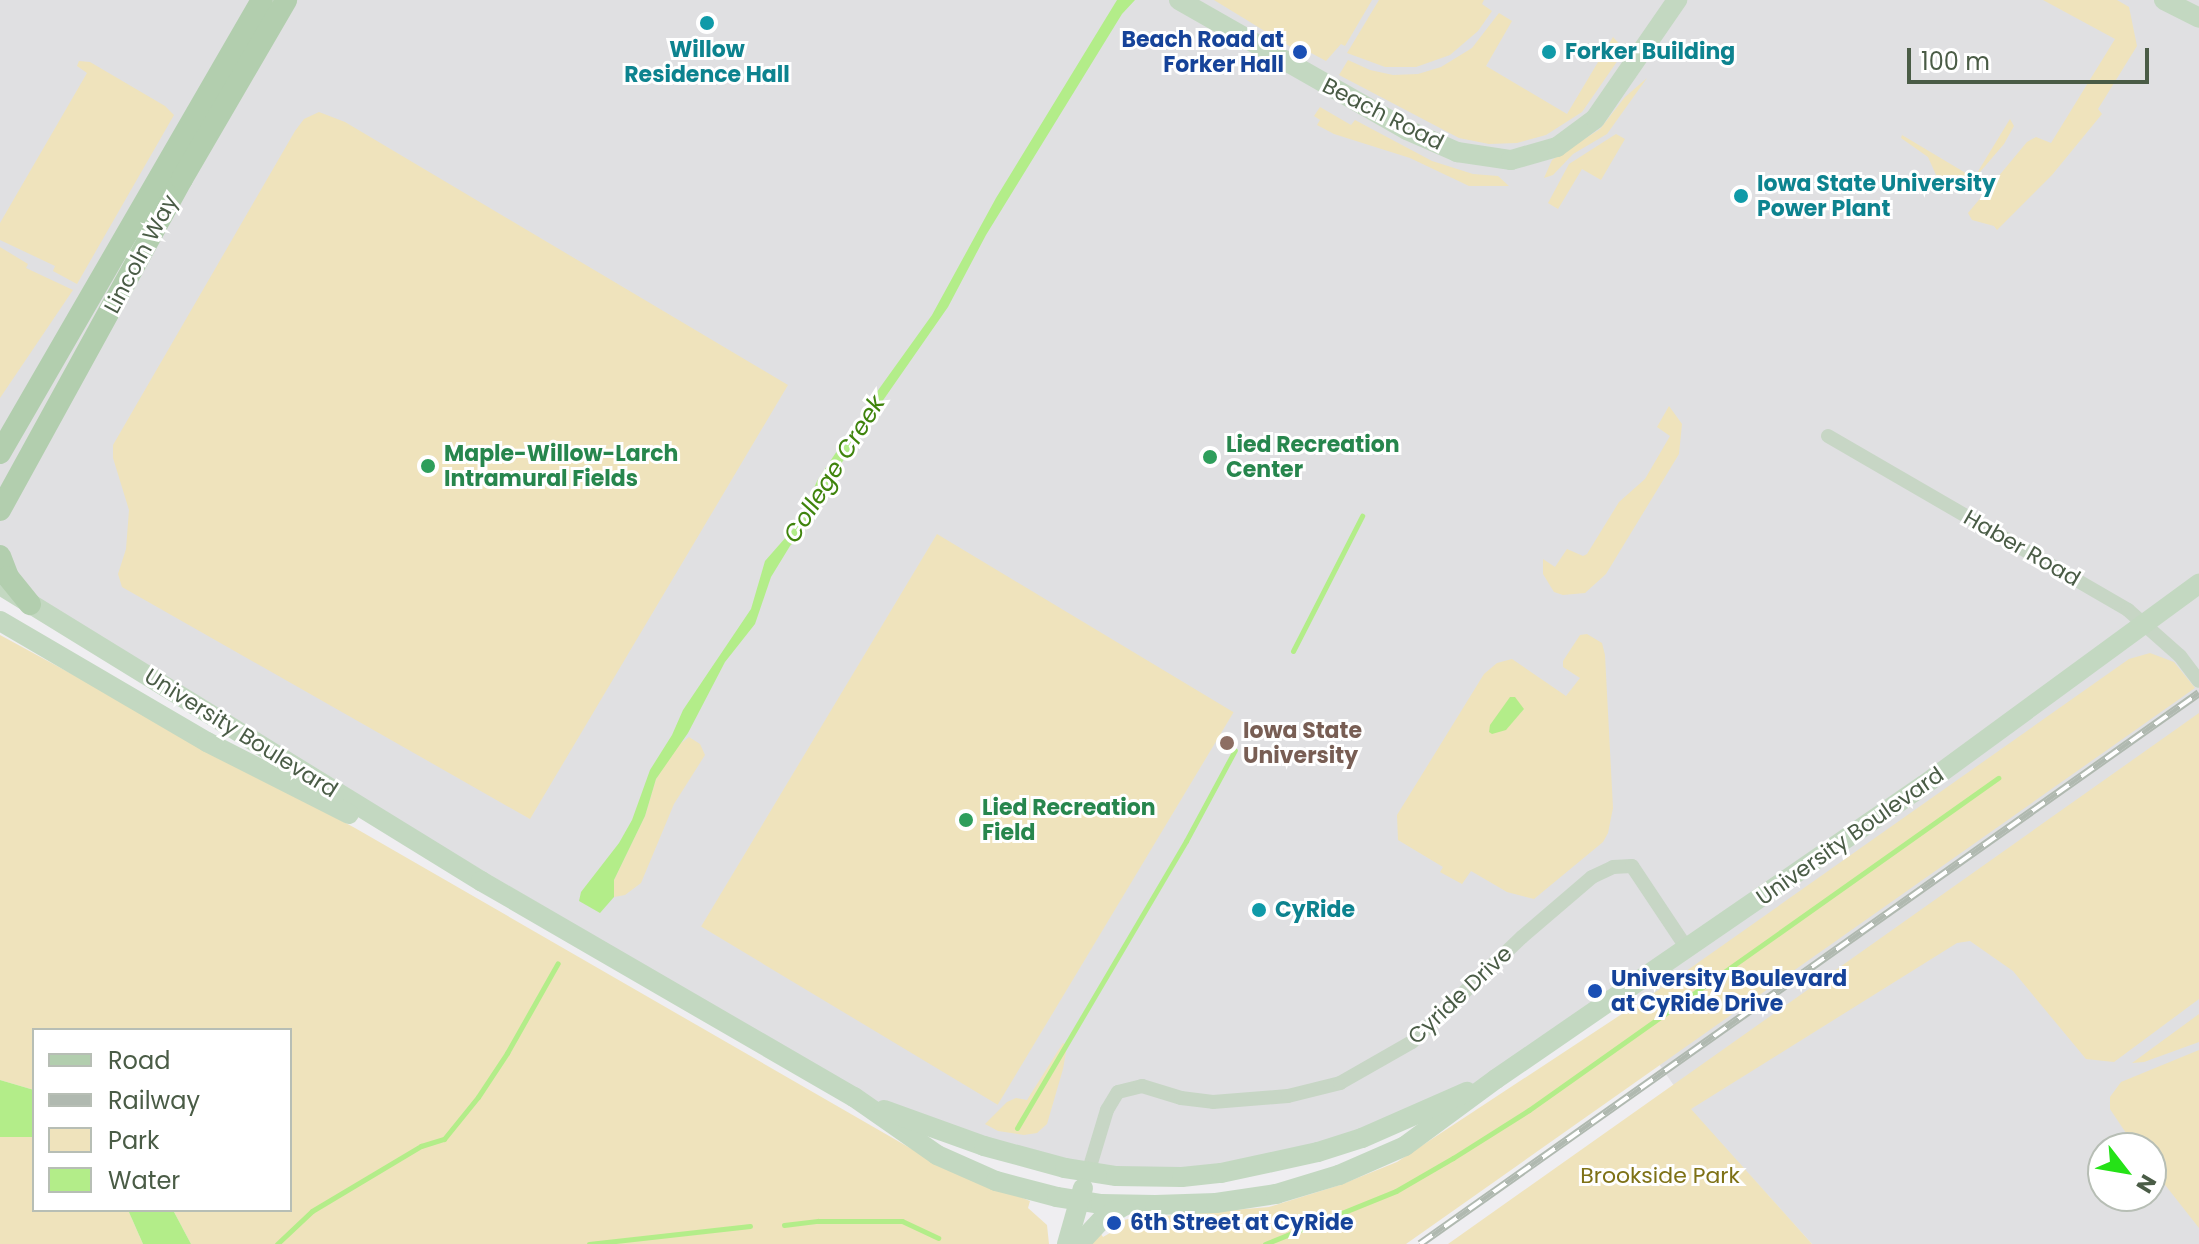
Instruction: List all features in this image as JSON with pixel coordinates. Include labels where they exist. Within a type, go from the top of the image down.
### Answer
[{"type":"main road","name":"Lincoln Way","points":[[0,453],[262,0]]},
{"type":"main road","name":"Lincoln Way","points":[[0,522],[5,501],[182,179],[286,0]]},
{"type":"main road","name":"Beach Road","points":[[1179,0],[1407,130],[1457,152],[1511,160],[1557,147],[1595,119],[1677,0]]},
{"type":"main road","points":[[2164,0],[2192,9]]},
{"type":"main road","points":[[0,556],[8,577],[30,604]]},
{"type":"main road","name":"University Boulevard","points":[[0,585],[481,881],[854,1097],[937,1155],[971,1171],[1079,1201],[1185,1205],[1247,1199],[1329,1179],[1405,1146],[1496,1079],[1924,785],[2199,584]]},
{"type":"main road","name":"University Boulevard","points":[[5,626],[207,742],[481,881]]},
{"type":"main road","name":"University Boulevard","points":[[854,1097],[984,1146],[1088,1173],[1182,1177],[1260,1166],[1362,1138],[1496,1079]]},
{"type":"main road","points":[[1067,1244],[1088,1173]]},
{"type":"main road","points":[[1079,1244],[1103,1218],[1128,1205]]},
{"type":"street","name":"Haber Road","points":[[1828,436],[2146,622],[2199,681]]},
{"type":"street","name":"Cyride Drive","points":[[1088,1173],[1107,1110],[1118,1092],[1142,1086],[1181,1098],[1213,1102],[1288,1096],[1340,1083],[1412,1042],[1522,937],[1592,877],[1613,867],[1632,866],[1688,950]]},
{"type":"shaded area","name":"Iowa State University","points":[[0,0],[2199,0],[2199,1244],[1812,1244],[1690,1109],[1615,1000],[1496,1079],[1318,1152],[1116,1176],[893,1113],[0,585]]},
{"type":"green space","points":[[1214,0],[1372,0],[1345,46],[1341,44],[1326,61],[1302,48],[1299,52]]},
{"type":"green space","points":[[1379,0],[1484,0],[1482,4],[1492,11],[1478,31],[1450,55],[1416,67],[1385,67],[1347,53]]},
{"type":"green space","points":[[2043,0],[2117,0],[2129,7],[2137,46],[2098,109],[2102,114],[2052,175],[1997,230],[1994,226],[1972,220],[1968,213],[2027,142],[2036,137],[2051,143],[2115,39]]},
{"type":"green space","points":[[1499,13],[1512,21],[1486,66],[1567,114],[1613,37],[1625,50],[1582,112],[1546,135],[1517,143],[1489,144],[1459,138],[1339,75],[1348,60],[1370,70],[1393,75],[1418,74],[1441,67],[1472,48]]},
{"type":"green space","points":[[79,61],[90,62],[165,106],[174,115],[77,284],[53,271],[55,266],[0,240],[0,223],[87,73],[77,66]]},
{"type":"green space","points":[[1647,78],[1607,134],[1573,154],[1553,175],[1544,178],[1552,160],[1600,129],[1625,97]]},
{"type":"green space","points":[[1320,107],[1351,125],[1355,120],[1432,161],[1473,174],[1498,176],[1509,186],[1469,186],[1410,158],[1334,134],[1317,125],[1320,120],[1314,116]]},
{"type":"green space","name":"Maple-Willow-Larch Intramural Fields","points":[[319,112],[345,122],[788,385],[530,819],[122,587],[118,574],[126,549],[129,510],[113,458],[113,445],[295,131],[304,119]]},
{"type":"green space","points":[[2010,119],[2014,126],[2004,144],[1974,179],[1959,190],[1941,186],[1928,157],[1901,138],[1902,135],[1974,178]]},
{"type":"green space","points":[[1616,134],[1625,139],[1601,180],[1582,169],[1558,209],[1548,203],[1569,164]]},
{"type":"green space","points":[[0,247],[28,264],[26,268],[73,290],[0,398]]},
{"type":"green space","points":[[1669,406],[1682,424],[1679,454],[1606,574],[1585,593],[1563,595],[1554,592],[1543,574],[1543,559],[1555,567],[1567,549],[1583,556],[1587,554],[1619,502],[1645,479],[1670,436],[1657,427]]},
{"type":"green space","name":"Lied Recreation Field","points":[[937,534],[1234,712],[998,1105],[701,927]]},
{"type":"green space","points":[[1587,634],[1602,643],[1605,655],[1613,808],[1603,842],[1534,899],[1507,892],[1471,871],[1462,884],[1440,872],[1443,867],[1398,840],[1397,815],[1484,674],[1497,663],[1512,659],[1566,696],[1580,678],[1563,667],[1563,661],[1580,635]]},
{"type":"green space","points":[[0,635],[355,828],[936,1163],[1030,1201],[1028,1208],[1047,1225],[1049,1244],[191,1244],[174,1212],[292,1212],[292,1028],[32,1028],[32,1089],[0,1080]]},
{"type":"green space","points":[[2150,653],[2174,662],[2195,688],[1406,1244],[1089,1244],[1099,1231],[1103,1237],[1115,1230],[1113,1223],[1128,1219],[1269,1207],[1340,1185],[1397,1162],[1672,981],[2129,659]]},
{"type":"green space","name":"Brookside Park","points":[[2199,713],[2199,999],[2114,1062],[2086,1059],[2013,971],[1970,941],[1957,943],[1691,1109],[1812,1244],[1448,1244]]},
{"type":"green space","points":[[689,737],[700,744],[705,755],[674,804],[641,883],[625,895],[614,897],[614,880],[645,816],[656,779],[676,747]]},
{"type":"green space","points":[[2199,1014],[2199,1042],[2144,1062],[2132,1063]]},
{"type":"green space","points":[[1063,1043],[1067,1046],[1063,1069],[1047,1124],[1037,1133],[1024,1135],[998,1131],[985,1124],[1007,1102],[1016,1098],[1027,1100]]},
{"type":"green space","points":[[2199,1050],[2199,1228],[2167,1187],[2167,1132],[2125,1132],[2110,1109],[2110,1097],[2121,1082]]},
{"type":"green space","points":[[0,1137],[32,1137],[32,1212],[129,1212],[143,1244],[0,1244]]},
{"type":"water","points":[[1117,0],[1135,0],[1122,14],[986,235],[948,307],[870,419],[861,414],[932,315],[996,198]]},
{"type":"water","points":[[857,421],[865,426],[829,483],[808,527],[790,546],[771,577],[755,624],[725,662],[688,733],[656,779],[645,816],[614,880],[614,897],[600,913],[579,901],[581,892],[619,843],[632,820],[650,770],[672,735],[683,710],[751,609],[765,561],[801,520],[817,481]]},
{"type":"water","points":[[1510,697],[1515,697],[1524,709],[1506,730],[1492,734],[1489,732],[1490,725]]},
{"type":"water","points":[[0,1080],[32,1089],[32,1137],[0,1137]]},
{"type":"water","points":[[129,1212],[174,1212],[191,1244],[143,1244]]},
{"type":"waterway","name":"College Creek","points":[[857,429],[869,411]]},
{"type":"waterway","points":[[1293,651],[1362,516]]},
{"type":"waterway","points":[[1017,1128],[1186,841],[1235,750]]},
{"type":"waterway","points":[[1265,1244],[1396,1191],[1529,1110],[1998,778]]},
{"type":"waterway","name":"College Creek","points":[[277,1244],[312,1211],[421,1146],[444,1139],[478,1097],[507,1053],[558,963]]},
{"type":"waterway","points":[[784,1225],[818,1221],[902,1221],[938,1238]]},
{"type":"waterway","points":[[589,1244],[750,1226]]},
{"type":"railway","points":[[1420,1244],[2199,693]]},
{"type":"place","name":"Willow Residence Hall","points":[[707,23]]},
{"type":"place","name":"Beach Road at Forker Hall","points":[[1300,52]]},
{"type":"place","name":"Forker Building","points":[[1549,52]]},
{"type":"place","name":"Iowa State University Power Plant","points":[[1741,196]]},
{"type":"place","name":"Lied Recreation Center","points":[[1210,457]]},
{"type":"place","name":"Maple-Willow-Larch Intramural Fields","points":[[428,466]]},
{"type":"place","name":"Iowa State University","points":[[1227,743]]},
{"type":"place","name":"Lied Recreation Field","points":[[966,820]]},
{"type":"place","name":"CyRide","points":[[1259,910]]},
{"type":"place","name":"University Boulevard at CyRide Drive","points":[[1595,991]]},
{"type":"place","name":"6th Street at CyRide","points":[[1114,1223]]}]
